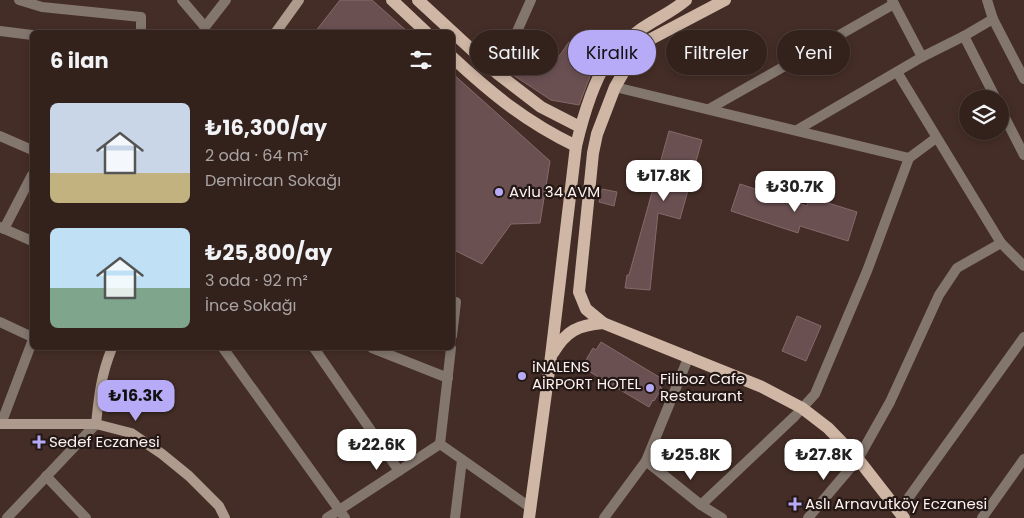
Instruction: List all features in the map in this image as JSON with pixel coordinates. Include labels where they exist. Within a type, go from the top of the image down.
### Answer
[{"type":"main road","points":[[277,30],[299,0]]},
{"type":"main road","points":[[392,0],[424,30]]},
{"type":"main road","points":[[418,0],[450,30]]},
{"type":"main road","points":[[530,513],[576,146],[580,127],[606,63],[619,47],[638,31],[678,7],[686,0]]},
{"type":"main road","points":[[725,0],[649,40],[630,61],[615,87],[597,134],[593,153],[580,292],[586,309],[603,322],[762,387],[802,408],[828,428],[858,459],[902,514]]},
{"type":"main road","points":[[455,34],[470,48]]},
{"type":"main road","points":[[455,60],[484,86],[532,123],[576,146]]},
{"type":"main road","points":[[499,75],[541,107],[580,127]]},
{"type":"main road","points":[[551,356],[560,342],[571,331],[585,324],[603,322]]},
{"type":"main road","points":[[96,424],[100,386],[105,364],[111,350]]},
{"type":"main road","points":[[0,424],[96,424],[131,433],[162,454],[205,490],[219,506],[225,518]]},
{"type":"street","points":[[19,0],[141,17],[141,30]]},
{"type":"street","points":[[182,0],[205,30],[226,0]]},
{"type":"street","points":[[518,30],[531,0]]},
{"type":"street","points":[[987,0],[993,19],[1024,79]]},
{"type":"street","points":[[709,109],[893,2],[922,57]]},
{"type":"street","points":[[797,130],[922,57],[993,19]]},
{"type":"street","points":[[0,31],[30,35]]},
{"type":"street","points":[[964,36],[991,90]]},
{"type":"street","points":[[897,72],[1001,243],[1024,266]]},
{"type":"street","points":[[615,87],[910,158]]},
{"type":"street","points":[[1009,126],[1024,156]]},
{"type":"street","points":[[0,136],[30,149]]},
{"type":"street","points":[[701,505],[802,408],[814,394],[867,271],[910,158],[936,138]]},
{"type":"street","points":[[30,179],[2,228],[30,241]]},
{"type":"street","points":[[808,518],[858,459],[890,402],[939,294],[957,268],[1001,243]]},
{"type":"street","points":[[0,322],[30,336]]},
{"type":"street","points":[[902,514],[1024,337]]},
{"type":"street","points":[[0,424],[30,347]]},
{"type":"street","points":[[224,350],[343,514]]},
{"type":"street","points":[[315,350],[399,472]]},
{"type":"street","points":[[377,350],[448,378]]},
{"type":"street","points":[[328,518],[343,514],[440,444],[451,350]]},
{"type":"street","points":[[604,518],[646,461],[689,356]]},
{"type":"street","points":[[7,518],[96,424]]},
{"type":"street","points":[[440,444],[530,513]]},
{"type":"street","points":[[982,518],[1024,459]]},
{"type":"street","points":[[455,518],[462,460]]},
{"type":"street","points":[[646,461],[701,505],[722,518]]},
{"type":"street","points":[[46,476],[86,518]]},
{"type":"street","points":[[0,514],[1,518]]},
{"type":"building","points":[[340,0],[372,0],[406,30],[317,30]]},
{"type":"building","points":[[568,43],[568,75],[591,75],[579,105],[551,100],[513,75],[558,75],[558,58]]},
{"type":"building","name":"Avlu 34 AVM","points":[[455,76],[550,161],[540,223],[511,224],[482,264],[455,250]]},
{"type":"building","points":[[669,131],[702,140],[680,219],[658,213],[650,290],[625,288],[627,275],[629,275]]},
{"type":"building","points":[[740,184],[807,206],[809,197],[857,212],[848,241],[800,226],[798,233],[731,211]]},
{"type":"building","points":[[602,189],[617,192],[614,206],[599,202]]},
{"type":"building","points":[[797,316],[821,326],[806,361],[782,351]]},
{"type":"building","points":[[601,342],[664,380],[660,387],[662,388],[649,407],[585,369],[589,362],[586,360],[593,348],[596,350]]},
{"type":"place","name":"Avlu 34 AVM","points":[[499,192]]},
{"type":"place","name":"iNALENS AİRPORT HOTEL","points":[[522,376]]},
{"type":"place","name":"Filiboz Cafe Restaurant","points":[[650,388]]},
{"type":"place","name":"Sedef Eczanesi","points":[[39,442]]},
{"type":"place","name":"Aslı Arnavutköy Eczanesi","points":[[795,504]]}]
